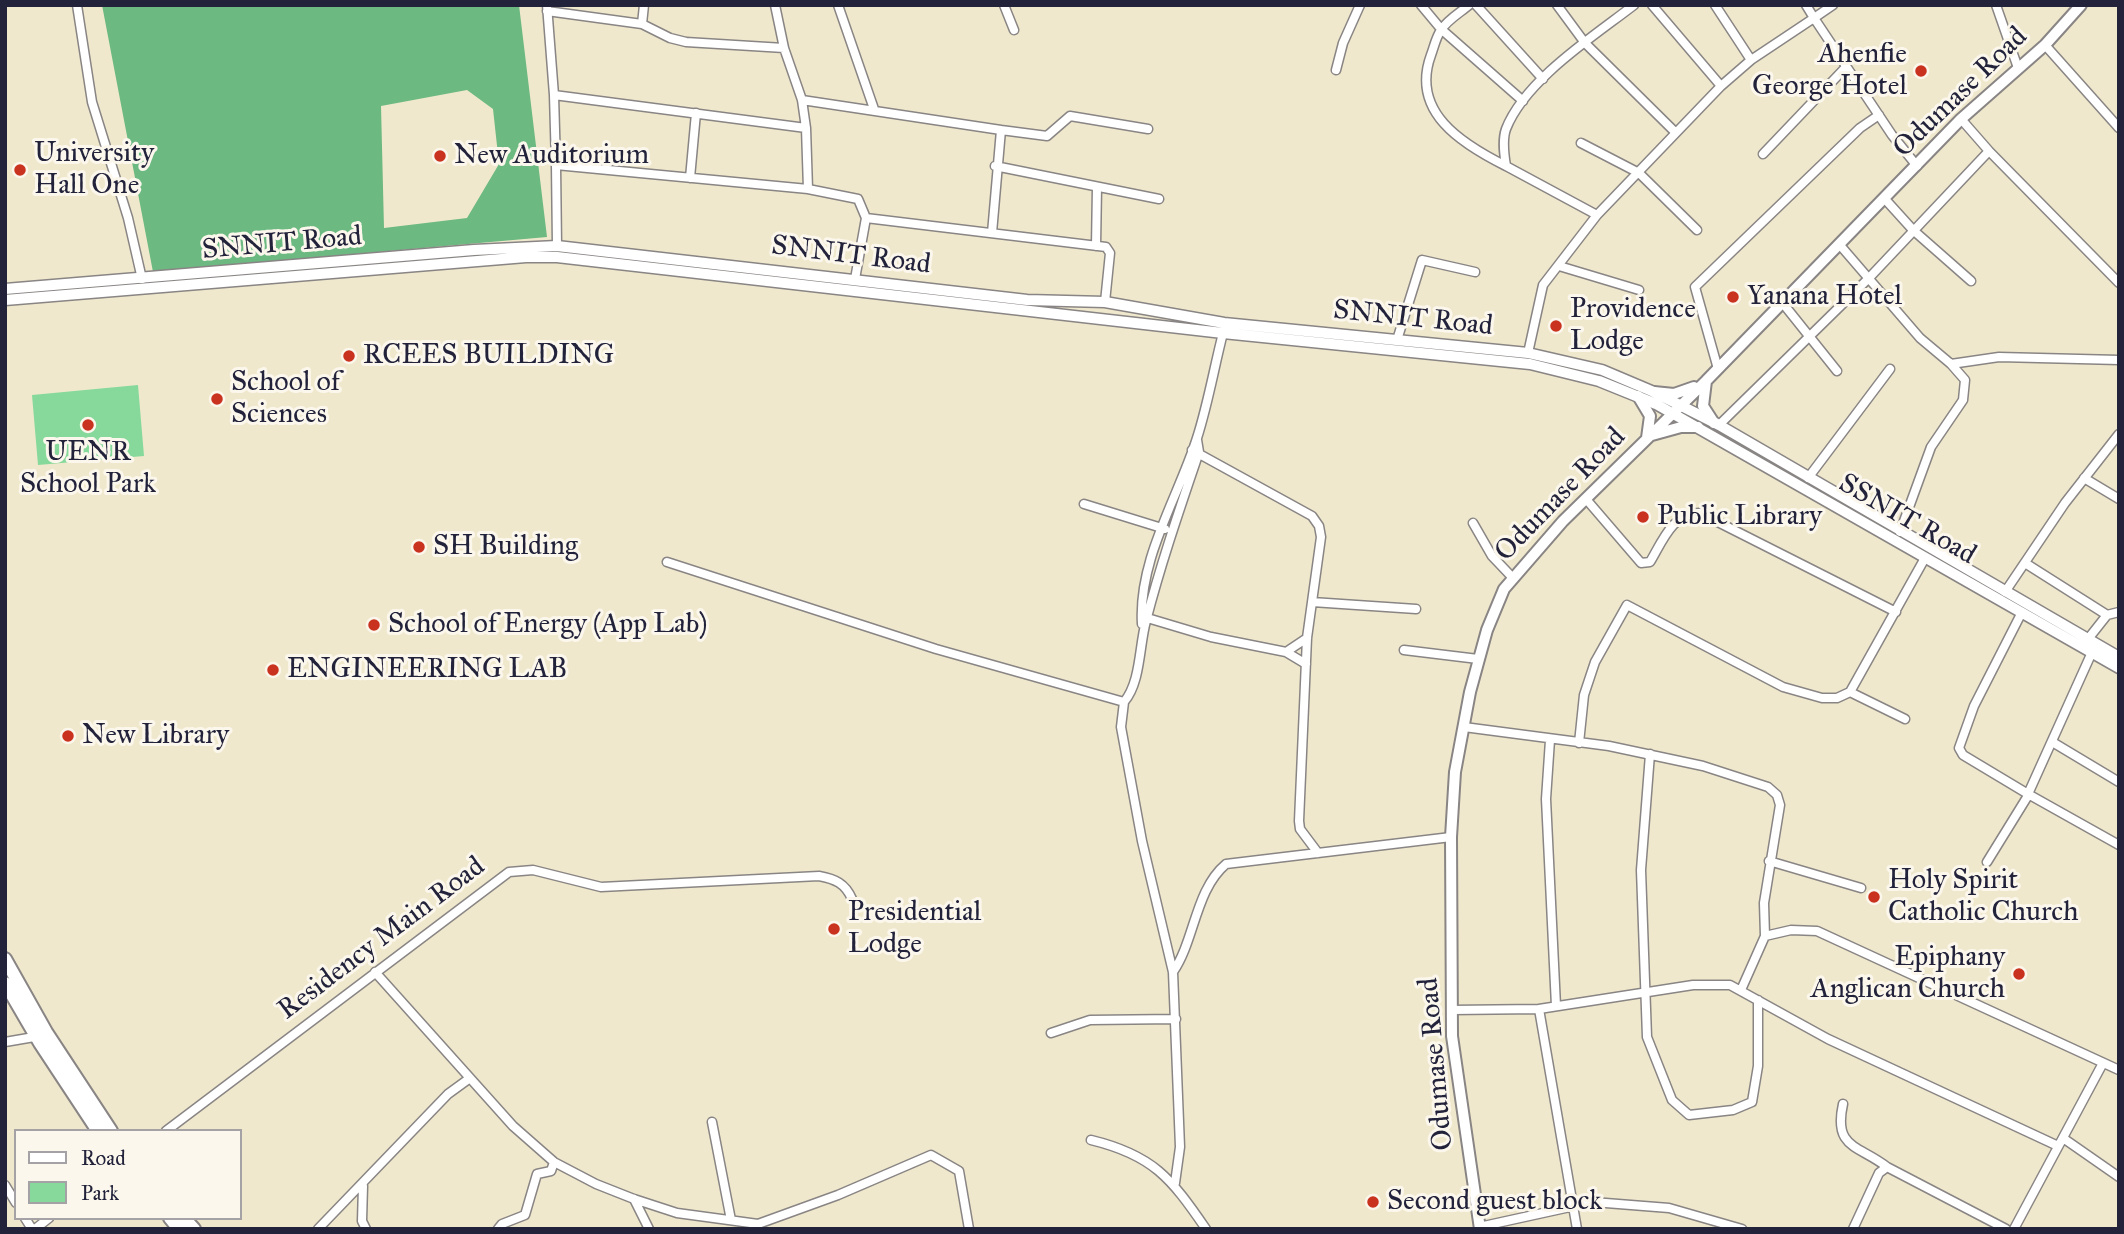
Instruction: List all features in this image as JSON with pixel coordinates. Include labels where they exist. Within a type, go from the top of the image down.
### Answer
[{"type":"main road","name":"Odumase Road","points":[[1480,1228],[1455,1070],[1451,1010],[1452,793],[1478,659],[1495,608],[1512,577],[1586,499],[1718,369],[1781,301],[1961,119],[2045,46],[2081,5]]},
{"type":"main road","points":[[1706,381],[1703,406],[1716,424]]},
{"type":"main road","points":[[1654,392],[1678,394],[1706,381]]},
{"type":"main road","points":[[1638,396],[1650,416],[1648,438],[1681,427],[1698,427]]},
{"type":"main road","points":[[5,959],[33,1021],[96,1129]]},
{"type":"main road","points":[[5,983],[33,1021]]},
{"type":"main road","points":[[41,1035],[110,1129]]},
{"type":"street","points":[[77,5],[92,102],[124,204],[142,279]]},
{"type":"street","points":[[642,24],[644,5]]},
{"type":"street","points":[[775,5],[785,48],[802,100],[806,128],[808,189]]},
{"type":"street","points":[[838,5],[874,109]]},
{"type":"street","points":[[1004,5],[1014,30]]},
{"type":"street","points":[[1336,70],[1357,9],[1345,5]]},
{"type":"street","points":[[1421,5],[1441,29],[1523,101]]},
{"type":"street","points":[[1469,5],[1441,29],[1427,67],[1429,103],[1434,114],[1467,147],[1597,215]]},
{"type":"street","points":[[1476,5],[1543,79]]},
{"type":"street","points":[[1558,5],[1585,43],[1675,132]]},
{"type":"street","points":[[1506,166],[1504,136],[1523,101],[1543,79],[1634,5]]},
{"type":"street","points":[[1652,5],[1721,86]]},
{"type":"street","points":[[1715,5],[1751,60]]},
{"type":"street","points":[[1806,5],[1879,115],[1917,166]]},
{"type":"street","points":[[1528,353],[1543,285],[1597,215],[1721,86],[1751,60],[1833,5]]},
{"type":"street","points":[[1996,5],[2018,68]]},
{"type":"street","points":[[557,246],[554,95],[547,8],[642,24],[670,38],[687,42],[785,48]]},
{"type":"street","points":[[2045,46],[2119,128]]},
{"type":"street","points":[[1763,153],[1846,67]]},
{"type":"street","points":[[554,95],[806,128]]},
{"type":"street","points":[[802,100],[1047,136],[1070,116],[1149,129]]},
{"type":"street","points":[[690,178],[696,113]]},
{"type":"street","points":[[1718,369],[1695,286],[1860,128],[1879,115]]},
{"type":"street","points":[[1961,119],[2119,283]]},
{"type":"street","points":[[992,233],[995,166],[1001,130]]},
{"type":"street","points":[[1581,143],[1639,173],[1697,230]]},
{"type":"street","points":[[1716,424],[1870,278],[1989,151]]},
{"type":"street","points":[[556,165],[808,189],[858,199],[866,218],[855,279]]},
{"type":"street","points":[[995,166],[1159,200]]},
{"type":"street","points":[[1096,246],[1097,187]]},
{"type":"street","points":[[1884,198],[1913,230],[1971,281]]},
{"type":"street","points":[[866,218],[1106,247],[1110,253],[1105,302]]},
{"type":"street","points":[[1839,244],[1920,338],[1951,364],[1965,380],[1966,393],[1931,447],[1899,532]]},
{"type":"street","name":"SNNIT Road","points":[[261,274],[474,250],[557,246],[855,279],[1223,333],[1342,340]]},
{"type":"street","name":"SNNIT Road","points":[[5,300],[247,275],[557,257],[1011,304]]},
{"type":"street","points":[[1397,340],[1422,260],[1475,272]]},
{"type":"street","points":[[1559,266],[1639,290]]},
{"type":"street","name":"SNNIT Road","points":[[5,289],[247,275]]},
{"type":"street","points":[[1781,301],[1837,371]]},
{"type":"street","name":"SNNIT Road","points":[[1026,306],[1105,302],[1224,323],[1530,364],[1599,381],[1676,409]]},
{"type":"street","points":[[1144,617],[1196,451],[1223,333]]},
{"type":"street","name":"SNNIT Road","points":[[1361,342],[1397,340],[1528,353],[1602,370],[1654,392],[1676,409]]},
{"type":"street","points":[[1951,364],[1999,357],[2119,360]]},
{"type":"street","points":[[1808,478],[1890,369]]},
{"type":"street","name":"SSNIT Road","points":[[1676,409],[1716,424],[2006,592],[2092,645],[2119,668]]},
{"type":"street","name":"SSNIT Road","points":[[1676,409],[1698,427],[1925,558],[2022,612],[2119,657]]},
{"type":"street","points":[[2006,592],[2084,478],[2119,434]]},
{"type":"street","points":[[1175,1183],[1180,1147],[1172,972],[1142,841],[1121,727],[1124,702],[1134,684],[1143,634],[1142,595],[1161,528],[1196,451]]},
{"type":"street","points":[[1196,451],[1312,516],[1319,526],[1321,537],[1307,638],[1300,829],[1318,853]]},
{"type":"street","points":[[2084,478],[2119,499]]},
{"type":"street","points":[[1586,499],[1641,563],[1650,562],[1678,519],[1689,513],[1700,513],[1896,612]]},
{"type":"street","points":[[1084,504],[1172,530]]},
{"type":"street","points":[[1473,523],[1492,556],[1512,577]]},
{"type":"street","points":[[1579,743],[1584,695],[1595,662],[1627,605],[1783,687],[1822,698],[1837,698],[1850,692],[1925,558]]},
{"type":"street","points":[[667,562],[936,649],[1124,702]]},
{"type":"street","points":[[2025,563],[2107,615],[2119,612]]},
{"type":"street","points":[[1312,602],[1416,609]]},
{"type":"street","points":[[2022,612],[1974,706],[1959,748],[1963,755],[2119,845]]},
{"type":"street","points":[[1987,862],[2029,794],[2054,743],[2092,645],[2107,615]]},
{"type":"street","points":[[1144,617],[1211,637],[1286,652],[1306,664]]},
{"type":"street","points":[[1286,652],[1307,638]]},
{"type":"street","points":[[1404,650],[1478,659]]},
{"type":"street","points":[[1850,692],[1905,719]]},
{"type":"street","points":[[1464,727],[1650,754],[1703,766],[1768,787],[1777,795],[1779,816],[1769,861],[1764,903],[1765,936],[1741,990]]},
{"type":"street","points":[[1550,740],[1546,799],[1556,1006]]},
{"type":"street","points":[[2054,743],[2119,782]]},
{"type":"street","points":[[1650,754],[1641,870],[1647,1037],[1672,1100],[1689,1115],[1733,1110],[1752,1102],[1758,1066],[1758,1000]]},
{"type":"street","points":[[1172,972],[1181,959],[1205,895],[1219,870],[1226,864],[1451,837]]},
{"type":"street","points":[[1769,861],[1861,888]]},
{"type":"street","name":"Residency Main Road","points":[[169,1129],[498,877],[520,869],[601,887],[819,876],[835,879],[848,889],[852,899]]},
{"type":"street","points":[[1765,936],[1791,930],[1817,931],[2119,1070]]},
{"type":"street","points":[[375,972],[513,1126],[554,1161],[596,1184],[677,1213],[758,1226],[931,1155],[959,1171],[969,1229]]},
{"type":"street","points":[[1451,1010],[1539,1009],[1644,993],[1716,984],[1730,985],[1828,1039],[2060,1142],[2119,1177]]},
{"type":"street","points":[[1539,1009],[1577,1229]]},
{"type":"street","points":[[1051,1033],[1090,1020],[1176,1019]]},
{"type":"street","points":[[5,1042],[41,1035]]},
{"type":"street","points":[[2014,1229],[2103,1063]]},
{"type":"street","points":[[318,1229],[363,1186],[448,1094],[470,1078]]},
{"type":"street","points":[[1843,1104],[1839,1122],[1841,1133],[1849,1144],[1887,1167],[2006,1229]]},
{"type":"street","points":[[712,1122],[731,1220]]},
{"type":"street","points":[[1091,1140],[1135,1154],[1175,1183],[1206,1229]]},
{"type":"street","points":[[498,1229],[509,1220],[518,1220],[525,1214],[537,1174],[551,1171],[554,1161]]},
{"type":"street","points":[[1853,1229],[1879,1174],[1887,1167]]},
{"type":"street","points":[[363,1186],[362,1221],[366,1229]]},
{"type":"street","points":[[635,1199],[649,1229]]},
{"type":"street","points":[[1480,1228],[1573,1205],[1624,1202],[1669,1208],[1742,1229]]},
{"type":"green space","points":[[102,5],[519,5],[547,237],[153,272]],"holes":[[[467,90],[493,109],[499,164],[467,218],[384,228],[381,106]]]},
{"type":"green space","name":"UENR School Park","points":[[138,385],[144,456],[38,465],[32,395]]},
{"type":"place","name":"Ahenfie George Hotel","points":[[1921,71]]},
{"type":"place","name":"New Auditorium","points":[[440,156]]},
{"type":"place","name":"University Hall One","points":[[20,170]]},
{"type":"place","name":"Yanana Hotel","points":[[1733,297]]},
{"type":"place","name":"Providence Lodge","points":[[1556,326]]},
{"type":"place","name":"RCEES BUILDING","points":[[349,356]]},
{"type":"place","name":"School of Sciences","points":[[217,399]]},
{"type":"place","name":"UENR School Park","points":[[88,425]]},
{"type":"place","name":"Public Library","points":[[1643,517]]},
{"type":"place","name":"SH Building","points":[[419,547]]},
{"type":"place","name":"School of Energy (App Lab)","points":[[374,625]]},
{"type":"place","name":"ENGINEERING LAB","points":[[273,670]]},
{"type":"place","name":"New Library","points":[[68,736]]},
{"type":"place","name":"Holy Spirit Catholic Church","points":[[1874,897]]},
{"type":"place","name":"Presidential Lodge","points":[[834,929]]},
{"type":"place","name":"Epiphany Anglican Church","points":[[2019,974]]},
{"type":"place","name":"Second guest block","points":[[1373,1202]]}]
